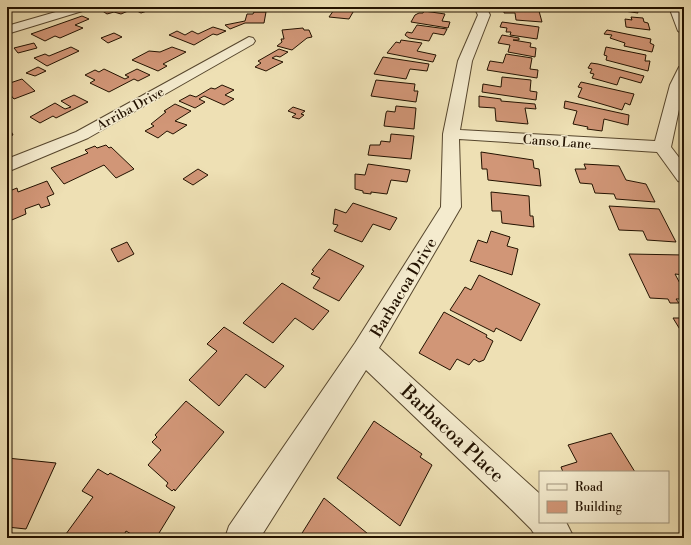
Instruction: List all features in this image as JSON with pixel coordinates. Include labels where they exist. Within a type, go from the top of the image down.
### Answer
[{"type":"street","points":[[7,30],[85,7]]},
{"type":"street","name":"Barbacoa Drive","points":[[241,538],[364,351],[451,207],[451,134],[465,61],[484,15],[480,7]]},
{"type":"street","points":[[675,7],[684,31]]},
{"type":"street","name":"Arriba Drive","points":[[7,166],[82,135],[248,41]]},
{"type":"street","points":[[684,70],[677,85],[662,147],[684,176]]},
{"type":"street","name":"Canso Lane","points":[[451,134],[662,147]]},
{"type":"street","name":"Barbacoa Place","points":[[364,351],[523,499],[539,516]]},
{"type":"street","points":[[545,523],[558,538]]},
{"type":"building","points":[[109,7],[135,8],[121,14],[114,12],[107,14],[101,10]]},
{"type":"building","points":[[148,7],[153,9],[141,13],[133,9]]},
{"type":"building","points":[[336,7],[356,7],[349,19],[329,17]]},
{"type":"building","points":[[504,7],[539,11],[542,22],[516,20],[515,13],[504,13]]},
{"type":"building","points":[[616,7],[636,7],[638,13],[617,10]]},
{"type":"building","points":[[636,7],[648,7],[648,9]]},
{"type":"building","points":[[424,11],[445,14],[442,21],[450,22],[448,28],[411,22],[415,15],[423,13]]},
{"type":"building","points":[[254,12],[266,12],[264,23],[245,23],[230,29],[225,25],[245,21],[247,14],[253,14]]},
{"type":"building","points":[[82,16],[89,19],[75,25],[83,28],[60,38],[55,36],[45,41],[31,34]]},
{"type":"building","points":[[631,17],[643,18],[644,22],[648,23],[650,30],[626,27],[625,19],[632,20]]},
{"type":"building","points":[[502,22],[539,27],[537,39],[510,35],[511,32],[506,32],[507,28],[500,27]]},
{"type":"building","points":[[417,25],[447,29],[444,35],[433,33],[429,41],[409,38],[405,35],[407,32],[412,33]]},
{"type":"building","points":[[213,27],[226,31],[217,35],[213,34],[194,45],[169,35],[177,31],[185,35],[192,31],[198,34]]},
{"type":"building","points":[[303,28],[304,30],[309,30],[312,37],[307,38],[292,50],[277,46],[282,42],[281,39],[284,39],[282,30]]},
{"type":"building","points":[[607,30],[651,39],[650,43],[654,45],[652,52],[624,46],[625,43],[610,38],[612,35],[604,34]]},
{"type":"building","points":[[114,33],[122,37],[108,43],[101,38]]},
{"type":"building","points":[[502,35],[519,38],[519,40],[513,40],[531,43],[530,47],[536,48],[535,57],[508,52],[510,45],[498,43]]},
{"type":"building","points":[[401,40],[422,43],[417,51],[436,55],[433,62],[387,53],[396,42],[400,43]]},
{"type":"building","points":[[34,43],[37,48],[18,53],[14,48]]},
{"type":"building","points":[[71,47],[79,51],[47,66],[34,58],[45,54],[49,56]]},
{"type":"building","points":[[172,47],[186,52],[163,64],[167,66],[158,71],[132,60],[149,51],[160,52]]},
{"type":"building","points":[[606,47],[646,55],[645,61],[650,61],[648,71],[606,60],[607,56],[604,55]]},
{"type":"building","points":[[279,49],[288,52],[280,57],[276,56],[272,58],[283,62],[266,71],[255,67],[261,63],[258,61]]},
{"type":"building","points":[[506,54],[532,58],[530,69],[538,70],[537,78],[487,70],[490,61],[503,63]]},
{"type":"building","points":[[383,57],[429,64],[427,71],[410,69],[406,79],[374,74]]},
{"type":"building","points":[[591,63],[644,76],[641,83],[620,77],[617,85],[592,78],[594,74],[590,73],[592,69],[588,68]]},
{"type":"building","points":[[38,67],[46,71],[35,76],[26,73]]},
{"type":"building","points":[[104,69],[125,79],[129,77],[125,75],[137,69],[150,75],[138,81],[134,79],[109,92],[90,83],[95,80],[85,75],[95,70],[99,72]]},
{"type":"building","points":[[502,77],[531,80],[530,91],[537,92],[536,100],[482,92],[483,84],[501,87]]},
{"type":"building","points":[[22,79],[35,91],[14,99],[7,91],[7,84]]},
{"type":"building","points":[[376,80],[415,84],[414,91],[418,91],[416,102],[371,96]]},
{"type":"building","points":[[581,82],[634,94],[630,105],[625,103],[622,110],[578,97],[582,88],[578,87]]},
{"type":"building","points":[[222,85],[234,90],[225,95],[234,99],[224,105],[204,96],[199,99],[205,102],[195,108],[179,101],[190,95],[196,97],[211,88],[215,89]]},
{"type":"building","points":[[74,95],[88,102],[56,118],[53,116],[40,123],[30,117],[55,103],[65,109],[71,107],[61,101]]},
{"type":"building","points":[[479,96],[501,99],[501,101],[535,104],[536,109],[525,108],[528,124],[496,121],[495,108],[479,107]]},
{"type":"building","points":[[565,101],[629,115],[628,125],[604,119],[602,131],[587,129],[588,127],[573,124],[577,111],[564,108]]},
{"type":"building","points":[[175,104],[191,111],[175,121],[187,125],[173,134],[167,131],[158,138],[145,131],[154,126],[151,124],[166,112],[164,111]]},
{"type":"building","points":[[396,106],[416,108],[414,129],[384,126],[387,111],[395,112]]},
{"type":"building","points":[[293,107],[305,111],[301,114],[304,115],[299,119],[292,117],[296,114],[288,111]]},
{"type":"building","points":[[7,124],[13,135],[7,137]]},
{"type":"building","points":[[391,134],[414,136],[411,159],[368,155],[370,145],[380,145],[381,141],[390,142]]},
{"type":"building","points":[[106,145],[109,148],[111,147],[134,169],[116,178],[104,165],[64,184],[51,168],[88,153],[85,150],[95,146],[97,148]]},
{"type":"building","points":[[481,152],[533,160],[534,168],[539,169],[541,186],[488,180],[487,169],[482,169]]},
{"type":"building","points":[[368,164],[410,170],[407,182],[391,180],[387,194],[371,192],[371,194],[363,193],[363,191],[355,189],[355,174],[365,175]]},
{"type":"building","points":[[584,164],[619,166],[626,180],[646,184],[655,202],[616,199],[614,194],[595,193],[592,184],[580,183],[575,169],[586,169]]},
{"type":"building","points":[[198,169],[208,175],[193,185],[183,179]]},
{"type":"building","points":[[47,181],[54,194],[47,197],[50,205],[41,208],[39,204],[25,209],[26,214],[7,222],[7,192],[17,188],[18,192]]},
{"type":"building","points":[[491,192],[529,196],[530,216],[533,216],[534,227],[502,223],[501,211],[492,211]]},
{"type":"building","points":[[353,203],[397,218],[390,230],[373,224],[362,242],[334,231],[338,225],[333,224],[335,209],[346,213]]},
{"type":"building","points":[[609,206],[659,209],[676,242],[647,240],[643,231],[619,230]]},
{"type":"building","points":[[491,231],[510,237],[507,246],[518,249],[512,275],[470,261],[478,240],[487,243]]},
{"type":"building","points":[[127,242],[134,254],[118,262],[111,249]]},
{"type":"building","points":[[329,249],[364,266],[339,301],[313,288],[320,278],[311,274],[314,271],[312,270]]},
{"type":"building","points":[[629,254],[684,255],[684,275],[675,274],[684,291],[684,299],[676,299],[679,303],[670,303],[668,299],[650,298]]},
{"type":"building","points":[[479,275],[540,304],[521,341],[496,328],[494,332],[450,310],[465,287],[471,290]]},
{"type":"building","points":[[282,283],[329,311],[313,330],[295,318],[273,343],[243,323]]},
{"type":"building","points":[[444,312],[487,335],[486,337],[493,341],[484,360],[479,362],[474,359],[469,365],[457,359],[450,370],[419,353]]},
{"type":"building","points":[[673,318],[684,318],[684,336]]},
{"type":"building","points":[[224,327],[284,366],[265,388],[246,374],[219,406],[189,380],[217,351],[207,344]]},
{"type":"building","points":[[186,401],[224,432],[175,491],[174,489],[172,491],[166,486],[168,483],[148,465],[161,450],[152,442],[157,437],[155,435]]},
{"type":"building","points":[[374,421],[422,454],[420,457],[432,465],[400,526],[337,478]]},
{"type":"building","points":[[611,433],[634,471],[563,471],[561,467],[577,462],[568,445]]},
{"type":"building","points":[[7,458],[56,463],[26,529],[7,527]]},
{"type":"building","points":[[98,469],[108,475],[110,473],[175,507],[156,538],[138,538],[126,531],[124,535],[130,538],[63,538],[93,497],[82,491]]},
{"type":"building","points":[[324,498],[373,538],[299,538]]}]
